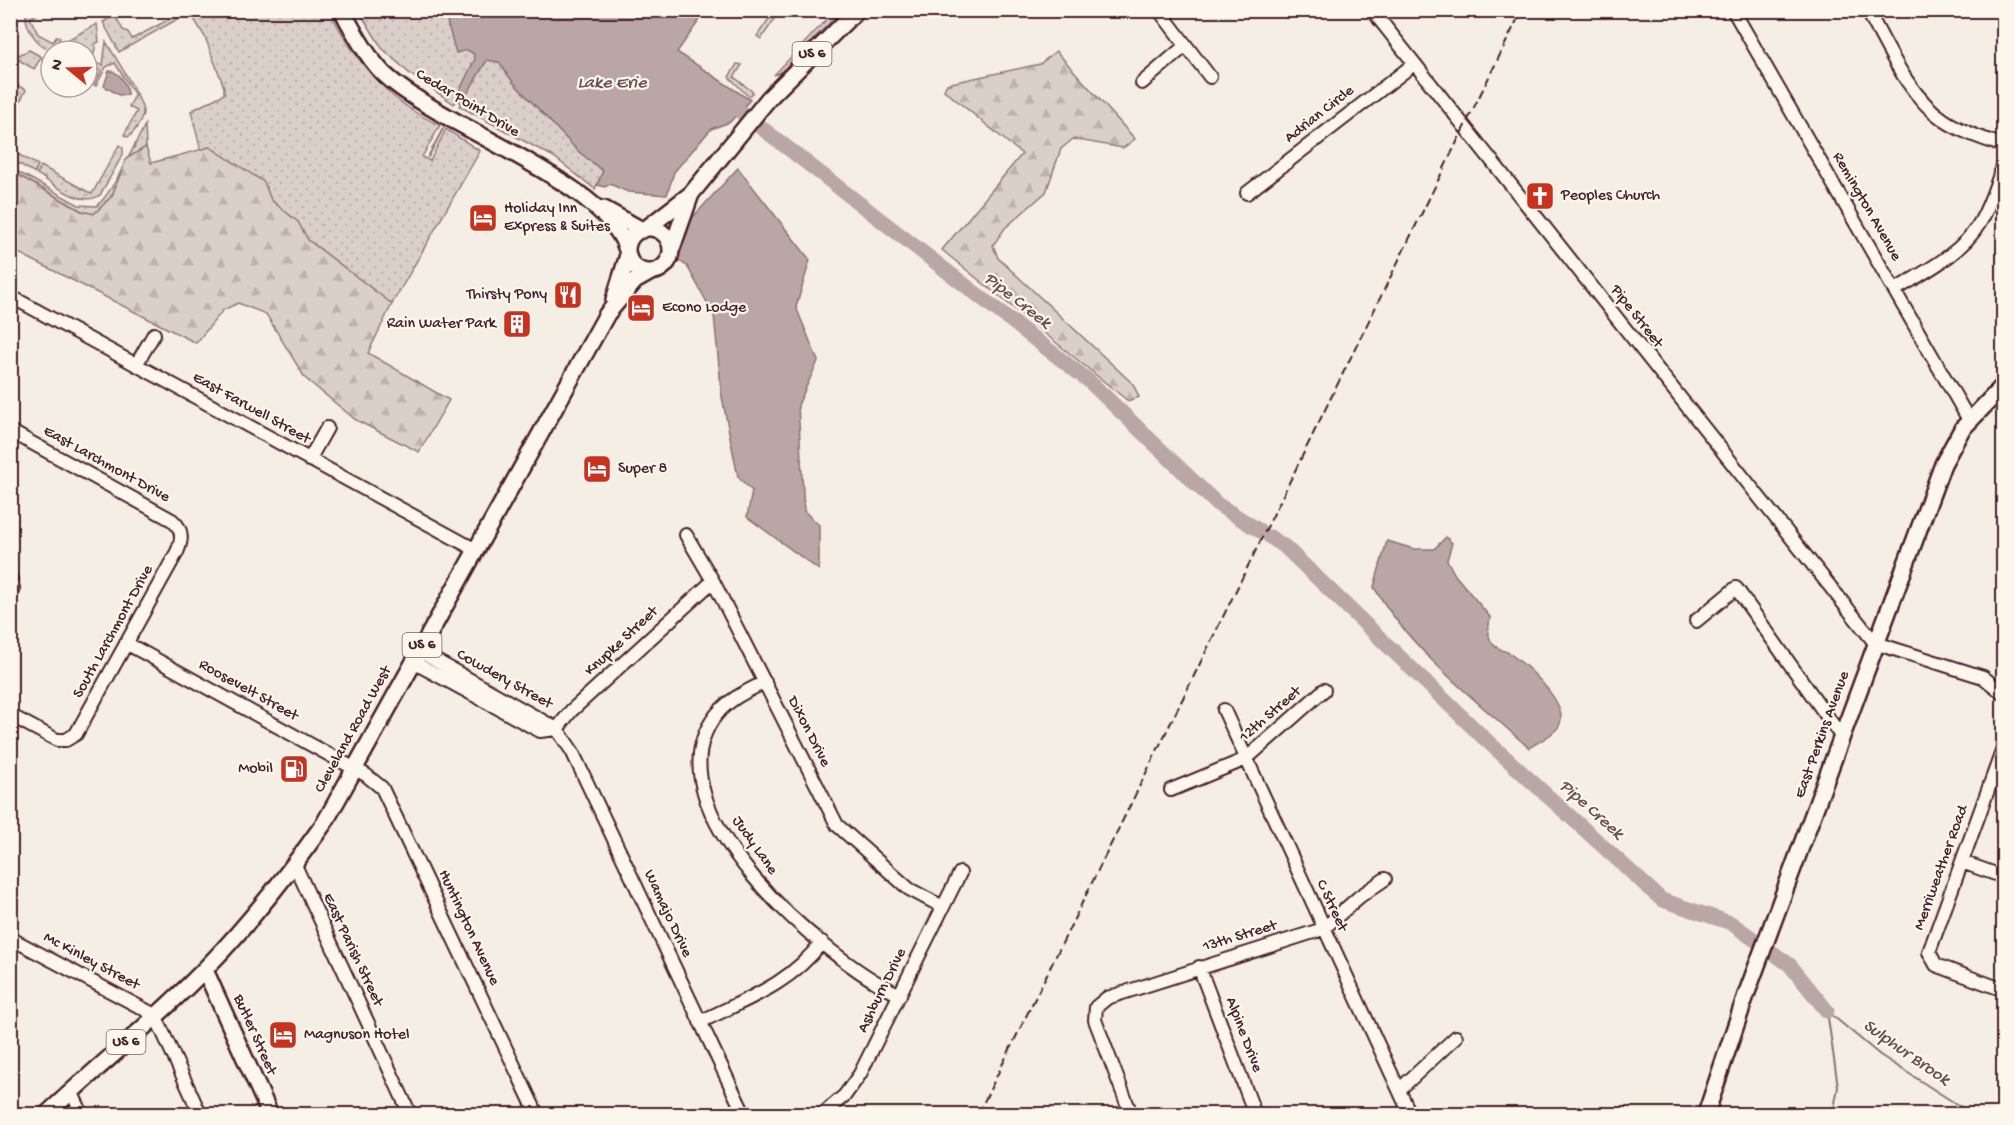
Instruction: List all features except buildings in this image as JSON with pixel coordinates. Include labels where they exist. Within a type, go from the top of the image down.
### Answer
[{"type":"main road","name":"Cedar Point Drive","points":[[342,10],[382,71],[413,95],[551,176],[596,206],[644,229]]},
{"type":"main road","name":"US 6","points":[[644,229],[691,194],[768,98],[857,10]]},
{"type":"main road","name":"US 6","points":[[671,251],[691,194]]},
{"type":"main road","name":"Cedar Point Drive","points":[[596,206],[618,230],[627,252]]},
{"type":"main road","points":[[644,229],[662,233],[669,241],[671,251],[665,265],[651,272],[636,268],[627,252],[633,235],[644,229]]},
{"type":"main road","name":"Cleveland Road West","points":[[47,1114],[205,970],[252,920],[325,822],[613,303],[627,252]]},
{"type":"main road","name":"Cleveland Road West","points":[[613,303],[635,281],[651,272]]},
{"type":"main road","name":"East Perkins Avenue","points":[[1706,1114],[1773,922],[1943,464],[1969,420],[2004,385]]},
{"type":"main road","name":"Butler Street","points":[[205,970],[270,1114]]},
{"type":"street","points":[[1159,10],[1210,77]]},
{"type":"street","name":"Pipe Street","points":[[1372,10],[1875,643]]},
{"type":"street","name":"Remington Avenue","points":[[1733,10],[1969,420]]},
{"type":"street","points":[[1868,10],[1908,79],[1932,111],[1958,128],[2004,146]]},
{"type":"street","points":[[1142,83],[1185,46]]},
{"type":"street","name":"Adrian Circle","points":[[1247,193],[1414,64]]},
{"type":"street","points":[[1895,290],[1943,259],[1971,235],[1984,215],[2004,164]]},
{"type":"street","name":"East Farwell Street","points":[[10,296],[476,550]]},
{"type":"street","points":[[136,365],[154,334]]},
{"type":"street","points":[[309,460],[327,428]]},
{"type":"street","name":"East Larchmont Drive","points":[[10,431],[171,520],[181,533]]},
{"type":"street","name":"South Larchmont Drive","points":[[10,715],[52,739],[66,740],[78,731],[179,548],[181,533]]},
{"type":"street","name":"Dixon Drive","points":[[686,536],[713,580],[840,829],[909,889],[943,907]]},
{"type":"street","points":[[10,576],[13,585],[10,597]]},
{"type":"street","name":"Knupke Street","points":[[557,729],[571,711],[713,580]]},
{"type":"street","points":[[1696,621],[1736,588],[1841,736]]},
{"type":"street","name":"Roosevelt Street","points":[[126,643],[354,768]]},
{"type":"street","points":[[1875,643],[1983,677],[2004,694]]},
{"type":"street","name":"Cowdery Street","points":[[416,656],[557,729]]},
{"type":"street","name":"Judy Lane","points":[[765,682],[734,699],[713,720],[700,756],[700,780],[724,834],[752,876],[822,942],[859,972],[900,995]]},
{"type":"street","name":"12th Street","points":[[1171,790],[1246,759],[1324,690]]},
{"type":"street","name":"C Street","points":[[1224,710],[1410,1114]]},
{"type":"street","name":"Wamajo Drive","points":[[557,729],[572,751],[744,1114]]},
{"type":"street","name":"Merriweather Road","points":[[2003,747],[1929,956],[1936,965],[2004,990]]},
{"type":"street","name":"Huntington Avenue","points":[[354,768],[374,780],[388,797],[537,1114]]},
{"type":"street","points":[[1962,862],[2004,877]]},
{"type":"street","name":"East Parish Street","points":[[295,865],[410,1114]]},
{"type":"street","name":"Ashburn Drive","points":[[823,1114],[840,1101],[855,1082],[960,873]]},
{"type":"street","name":"13th Street","points":[[1131,1114],[1096,1022],[1095,1009],[1107,998],[1323,928],[1361,895],[1385,879]]},
{"type":"street","name":"Mc Kinley Street","points":[[10,938],[155,1015]]},
{"type":"street","points":[[700,1022],[785,980],[807,962],[822,942]]},
{"type":"street","name":"Alpine Drive","points":[[1199,967],[1256,1114]]},
{"type":"street","points":[[155,1015],[200,1114]]},
{"type":"street","points":[[1399,1090],[1456,1037]]},
{"type":"street","points":[[71,1091],[82,1114]]},
{"type":"green space","points":[[775,10],[780,11],[761,39],[757,36]]},
{"type":"green space","points":[[109,11],[113,11],[123,30],[128,32],[132,39],[185,11],[330,11],[350,46],[374,78],[404,105],[440,125],[422,157],[430,161],[446,129],[480,151],[392,304],[308,240],[298,222],[271,200],[264,183],[210,147],[201,151],[191,111],[224,94],[224,87],[205,37],[190,12],[119,52],[103,22],[112,17]]},
{"type":"green space","points":[[359,11],[444,11],[467,50],[473,53],[475,59],[454,104],[410,74],[382,48]]},
{"type":"green space","points":[[826,11],[836,11],[836,16],[780,73],[774,75],[830,16]]},
{"type":"green space","points":[[30,12],[36,15],[30,18],[38,34],[47,39],[38,41],[30,31],[26,14]]},
{"type":"green space","points":[[97,24],[99,39],[69,39]]},
{"type":"green space","points":[[106,42],[128,78],[142,107],[141,120],[128,137],[124,135],[137,111],[129,107],[135,95],[115,63],[106,67],[99,80],[101,71],[99,64],[103,65]]},
{"type":"green space","points":[[29,50],[39,56],[39,61],[34,69],[14,57]]},
{"type":"green space","points":[[1056,51],[1135,139],[1123,148],[1073,139],[1061,149],[1046,192],[1005,228],[993,245],[998,258],[1133,384],[1139,397],[1128,401],[942,250],[1022,154],[944,90],[947,84],[1040,64]]},
{"type":"green space","points":[[487,60],[499,62],[513,82],[578,151],[603,171],[595,189],[554,157],[459,106]]},
{"type":"green space","points":[[737,64],[742,65],[734,77],[753,92],[749,97],[729,77]]},
{"type":"green space","points":[[11,82],[26,90],[11,119]]},
{"type":"green space","points":[[145,125],[146,147],[128,158],[136,144]]},
{"type":"green space","points":[[119,145],[123,148],[123,154],[100,195],[93,198],[76,197],[37,174],[41,166],[92,194]]},
{"type":"green space","points":[[146,147],[151,163],[210,147],[264,182],[271,200],[298,222],[308,240],[392,304],[368,353],[449,400],[419,452],[356,420],[305,378],[266,314],[238,303],[223,310],[196,343],[11,249],[11,171],[81,211],[94,214],[112,196],[126,159]]},
{"type":"green space","points":[[10,150],[38,165],[35,173],[11,159]]},
{"type":"green space","points":[[11,168],[79,205],[96,206],[102,201],[122,169],[112,196],[94,214],[82,211],[11,171]]},
{"type":"water","name":"Lake Erie","points":[[444,11],[706,11],[677,52],[750,100],[730,122],[711,129],[674,172],[667,195],[628,192],[610,184],[605,187],[597,185],[603,171],[578,151],[513,82],[499,62],[487,60],[460,103],[456,98],[475,59],[473,53],[467,50],[456,53]]},
{"type":"water","points":[[109,71],[116,73],[122,79],[128,95],[119,95],[104,86]]},
{"type":"water","points":[[738,168],[810,260],[796,307],[818,361],[798,405],[804,511],[819,525],[819,570],[747,517],[752,491],[738,477],[722,397],[714,315],[687,266],[675,258],[681,230]]},
{"type":"water","points":[[1446,537],[1452,543],[1447,560],[1455,575],[1490,617],[1489,638],[1496,647],[1516,658],[1535,675],[1553,696],[1558,707],[1561,717],[1557,729],[1529,748],[1425,653],[1389,610],[1374,587],[1387,541],[1414,549],[1434,549]]},
{"type":"waterway","name":"Pipe Creek","points":[[741,112],[1089,381],[1217,504],[1260,531]]},
{"type":"waterway","points":[[428,157],[444,127]]},
{"type":"waterway","name":"Pipe Creek","points":[[1270,537],[1284,546],[1485,739],[1662,900],[1731,923],[1790,965],[1827,1011]]},
{"type":"waterway","name":"Sulphur Brook","points":[[1827,1011],[1880,1055],[1972,1114]]},
{"type":"waterway","name":"Pipe Creek","points":[[1827,1011],[1838,1087],[1833,1114]]},
{"type":"railway","points":[[978,1114],[1522,10]]},
{"type":"place","name":"Peoples Church","points":[[1540,196]]},
{"type":"place","name":"Holiday Inn Express & Suites","points":[[483,218]]},
{"type":"place","name":"Thirsty Pony","points":[[568,295]]},
{"type":"place","name":"Econo Lodge","points":[[641,308]]},
{"type":"place","name":"Rain Water Park","points":[[517,324]]},
{"type":"place","name":"Super 8","points":[[597,469]]},
{"type":"place","name":"Mobil","points":[[294,769]]},
{"type":"place","name":"Magnuson Hotel","points":[[283,1035]]}]
